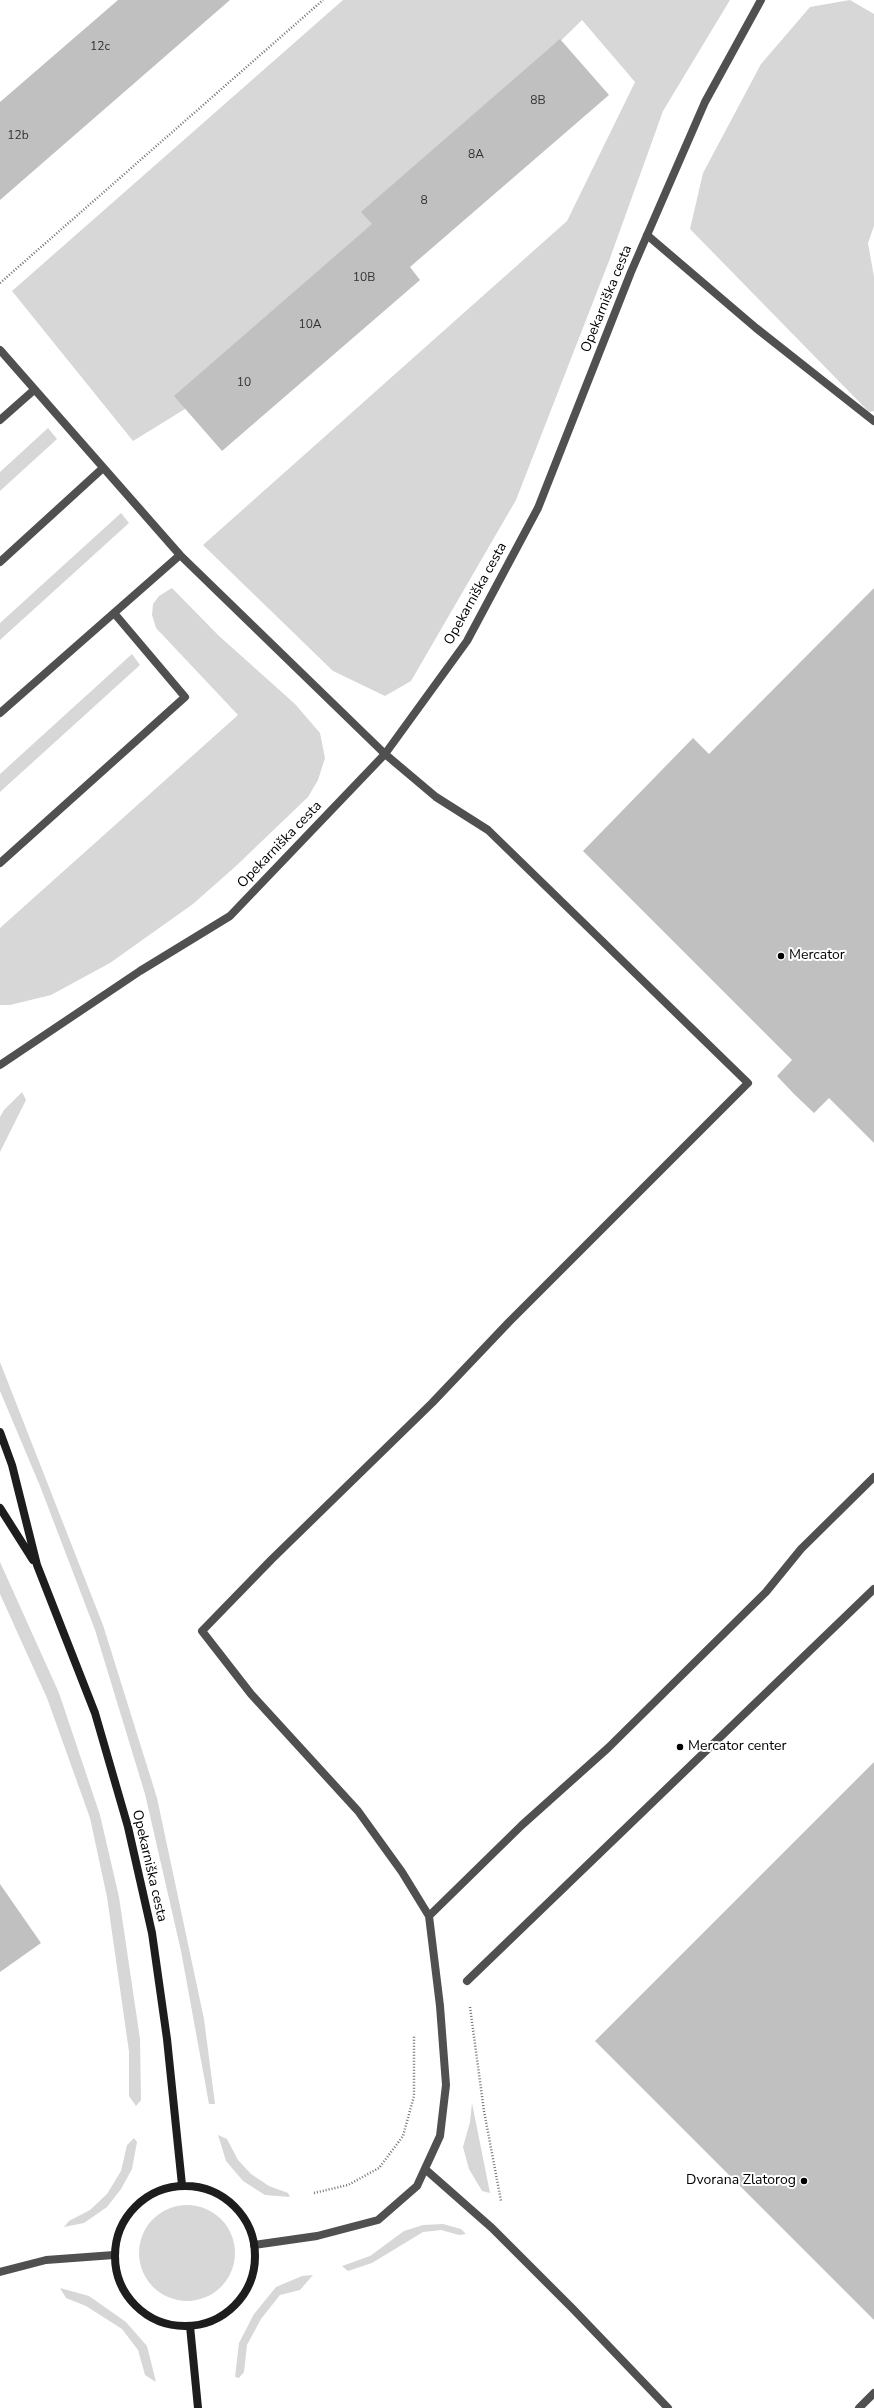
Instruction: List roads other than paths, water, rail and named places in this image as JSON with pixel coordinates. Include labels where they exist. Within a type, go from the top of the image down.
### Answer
[{"type":"street","name":"Opekarniška cesta","points":[[0,1065],[140,971],[230,916],[385,754],[467,641],[538,508],[647,235],[705,102],[761,0]]},
{"type":"street","points":[[647,235],[756,328],[874,421]]},
{"type":"street","points":[[0,350],[180,555],[385,754],[436,798],[488,830],[748,1083],[509,1322],[426,1408],[272,1559],[202,1631],[250,1694],[358,1811],[402,1872],[429,1916],[440,2006],[446,2085],[440,2136],[417,2186],[378,2220],[317,2236],[254,2245]]},
{"type":"street","points":[[0,420],[34,390]]},
{"type":"street","points":[[0,562],[103,468]]},
{"type":"street","points":[[0,713],[180,555]]},
{"type":"street","points":[[0,863],[185,697],[114,613]]},
{"type":"street","points":[[0,1432],[12,1465],[37,1566]]},
{"type":"street","points":[[429,1916],[522,1825],[608,1748],[750,1608],[766,1592],[801,1549],[874,1477]]},
{"type":"street","points":[[0,1508],[37,1566]]},
{"type":"street","name":"Opekarniška cesta","points":[[37,1566],[95,1713],[128,1827],[152,1933],[167,2039],[182,2185]]},
{"type":"street","points":[[467,1981],[874,1589]]},
{"type":"street","points":[[425,2169],[492,2228],[573,2309],[668,2408]]},
{"type":"street","points":[[182,2185],[202,2188],[221,2195],[237,2209],[248,2225],[254,2245],[254,2268],[246,2290],[232,2308],[213,2320],[190,2326],[167,2324],[146,2314],[129,2298],[118,2278],[114,2256],[117,2234],[127,2215],[142,2200],[161,2190],[182,2185]]},
{"type":"street","points":[[0,2272],[46,2260],[114,2256]]},
{"type":"street","points":[[190,2326],[198,2408]]},
{"type":"street","points":[[859,2408],[874,2393]]},
{"type":"place","name":"Mercator","points":[[781,956]]},
{"type":"place","name":"Mercator center","points":[[680,1747]]},
{"type":"place","name":"Dvorana Zlatorog","points":[[804,2181]]}]
